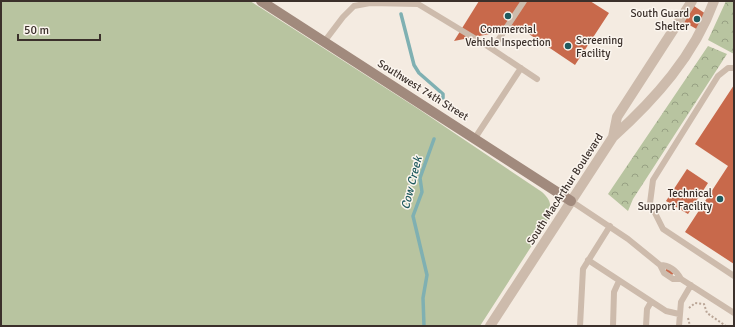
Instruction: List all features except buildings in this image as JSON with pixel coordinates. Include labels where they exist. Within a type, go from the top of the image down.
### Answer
[{"type":"street","name":"Southwest 74th Street","points":[[261,1],[571,201]]},
{"type":"street","name":"South MacArthur Boulevard","points":[[490,326],[613,137],[617,117],[692,1]]},
{"type":"street","points":[[613,137],[640,112],[673,75],[699,34],[714,1]]},
{"type":"lane","points":[[489,47],[497,42],[524,1]]},
{"type":"lane","points":[[324,42],[343,17],[354,6],[370,3],[418,4],[489,47],[537,79]]},
{"type":"lane","points":[[475,138],[521,68]]},
{"type":"lane","points":[[734,68],[728,68],[718,76],[653,180],[650,203],[663,229],[734,276]]},
{"type":"lane","points":[[571,201],[610,226],[660,265],[667,265],[677,272],[680,279],[734,313]]},
{"type":"lane","points":[[580,326],[583,274],[588,260],[610,226]]},
{"type":"lane","points":[[588,260],[666,311],[679,314]]},
{"type":"lane","points":[[613,326],[614,292],[619,281]]},
{"type":"lane","points":[[679,326],[681,302],[691,285]]},
{"type":"lane","points":[[646,326],[647,309],[651,302]]},
{"type":"path","points":[[690,326],[690,320],[687,316],[688,309],[695,303],[700,303],[705,306],[707,313],[726,326]]},
{"type":"green space","points":[[1,1],[250,1],[420,110],[542,192],[550,202],[547,222],[480,326],[1,326]]},
{"type":"green space","points":[[726,1],[734,1],[734,54],[708,40]]},
{"type":"green space","points":[[708,46],[727,54],[633,199],[628,211],[608,194]]},
{"type":"waterway","name":"Cow Creek","points":[[401,14],[414,65],[419,73],[443,94],[443,98]]},
{"type":"waterway","name":"Cow Creek","points":[[424,326],[423,298],[427,275],[413,216],[422,192],[420,178],[434,139]]},
{"type":"place","name":"Commercial Vehicle Inspection","points":[[508,16]]},
{"type":"place","name":"South Guard Shelter","points":[[697,19]]},
{"type":"place","name":"Screening Facility","points":[[568,46]]},
{"type":"place","name":"Technical Support Facility","points":[[720,199]]}]
